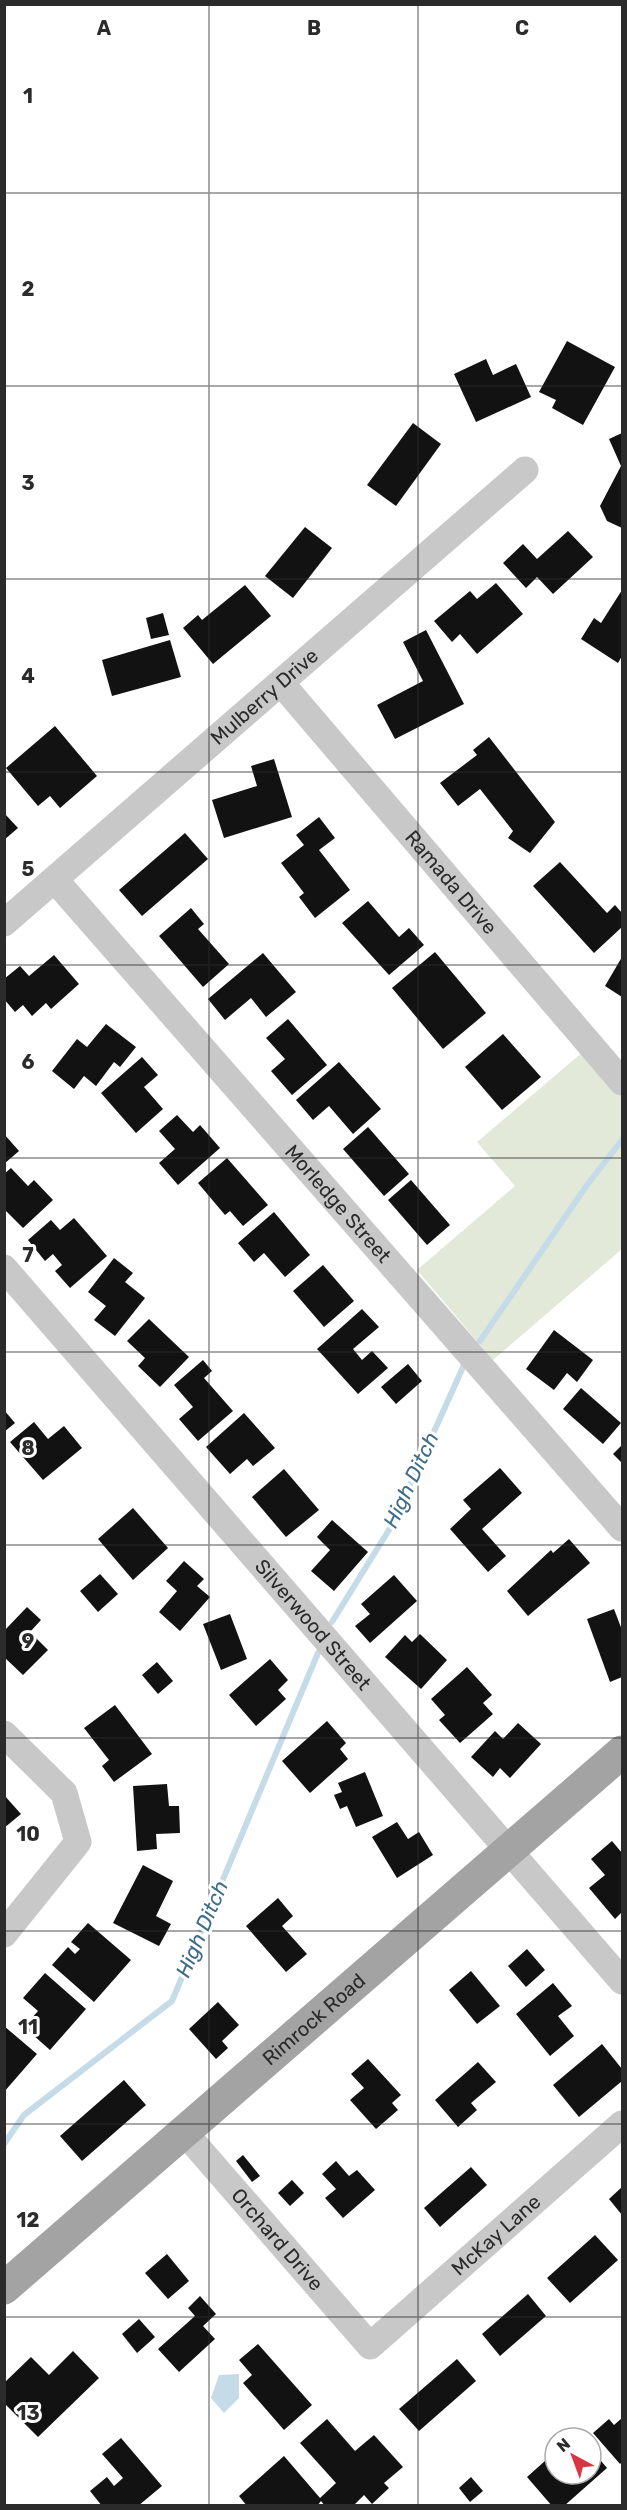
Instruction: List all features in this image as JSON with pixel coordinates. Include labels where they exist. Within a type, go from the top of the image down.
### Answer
[{"type":"main road","name":"Rimrock Road","points":[[4,2288],[622,1752]]},
{"type":"street","name":"Mulberry Drive","points":[[4,923],[525,470]]},
{"type":"street","name":"Ramada Drive","points":[[281,683],[622,1082]]},
{"type":"street","name":"Morledge Street","points":[[55,880],[622,1528]]},
{"type":"street","name":"Silverwood Street","points":[[4,1268],[622,1981]]},
{"type":"street","points":[[4,1734],[64,1793],[78,1842],[4,1934]]},
{"type":"street","name":"McKay Lane","points":[[370,2346],[622,2124]]},
{"type":"street","name":"Orchard Drive","points":[[185,2133],[370,2346]]},
{"type":"green space","points":[[584,1051],[622,1097],[622,1249],[493,1360],[417,1270],[515,1186],[477,1142]]},
{"type":"water","points":[[239,2374],[239,2398],[224,2413],[211,2398],[219,2375]]},
{"type":"building","points":[[567,341],[615,367],[583,425],[552,408],[556,400],[539,392]]},
{"type":"building","points":[[486,359],[493,375],[516,364],[531,397],[476,422],[454,374]]},
{"type":"building","points":[[413,423],[441,444],[396,506],[367,485]]},
{"type":"building","points":[[622,433],[622,528],[607,521],[600,506],[621,466],[609,439]]},
{"type":"building","points":[[305,527],[332,548],[293,598],[265,576]]},
{"type":"building","points":[[568,531],[593,557],[553,594],[537,577],[526,588],[503,563],[523,544],[537,559]]},
{"type":"building","points":[[496,583],[523,614],[477,654],[460,634],[452,642],[434,621],[470,591],[477,599]]},
{"type":"building","points":[[245,585],[271,616],[213,664],[183,628],[198,615],[202,620]]},
{"type":"building","points":[[622,590],[622,656],[618,663],[581,639],[594,618],[601,623]]},
{"type":"building","points":[[163,613],[169,635],[151,639],[146,618]]},
{"type":"building","points":[[426,630],[464,704],[395,739],[377,705],[423,681],[403,642]]},
{"type":"building","points":[[170,640],[181,677],[112,696],[102,660]]},
{"type":"building","points":[[55,726],[97,776],[60,808],[50,796],[38,806],[6,768]]},
{"type":"building","points":[[489,737],[555,822],[530,853],[508,838],[513,831],[480,789],[458,806],[440,783],[477,755],[473,750]]},
{"type":"building","points":[[274,759],[292,817],[224,838],[212,800],[257,786],[251,766]]},
{"type":"building","points":[[4,813],[18,828],[4,840]]},
{"type":"building","points":[[319,817],[335,838],[319,850],[350,890],[315,918],[299,897],[304,893],[281,863],[304,845],[296,835]]},
{"type":"building","points":[[185,833],[208,859],[142,916],[119,890]]},
{"type":"building","points":[[560,862],[607,913],[615,905],[622,913],[622,927],[594,953],[533,886]]},
{"type":"building","points":[[368,901],[399,937],[409,928],[424,945],[389,975],[342,923]]},
{"type":"building","points":[[191,908],[204,924],[198,929],[229,964],[203,987],[159,936]]},
{"type":"building","points":[[435,952],[486,1013],[443,1049],[392,988]]},
{"type":"building","points":[[263,953],[296,992],[266,1017],[251,998],[225,1020],[208,999]]},
{"type":"building","points":[[54,955],[79,984],[51,1009],[46,1003],[32,1016],[23,1005],[15,1012],[4,999],[4,979],[20,966],[29,976]]},
{"type":"building","points":[[622,957],[622,997],[605,986]]},
{"type":"building","points":[[288,1019],[327,1065],[292,1095],[271,1071],[285,1059],[266,1038]]},
{"type":"building","points":[[106,1024],[136,1047],[120,1067],[114,1062],[96,1086],[84,1076],[74,1089],[52,1071],[77,1039],[87,1047]]},
{"type":"building","points":[[503,1034],[541,1077],[502,1110],[465,1067]]},
{"type":"building","points":[[142,1057],[158,1075],[144,1087],[163,1109],[136,1133],[101,1093]]},
{"type":"building","points":[[339,1062],[381,1109],[353,1134],[329,1106],[313,1120],[296,1100]]},
{"type":"building","points":[[177,1115],[193,1132],[200,1125],[220,1148],[178,1185],[159,1163],[175,1149],[159,1131]]},
{"type":"building","points":[[368,1127],[409,1174],[384,1196],[343,1149]]},
{"type":"building","points":[[4,1134],[19,1151],[4,1164]]},
{"type":"building","points":[[227,1158],[268,1205],[243,1226],[230,1211],[225,1215],[198,1183]]},
{"type":"building","points":[[11,1168],[28,1186],[34,1180],[53,1200],[23,1228],[4,1209],[4,1174]]},
{"type":"building","points":[[411,1180],[450,1225],[427,1245],[388,1200]]},
{"type":"building","points":[[274,1212],[310,1255],[285,1277],[264,1253],[254,1262],[238,1243]]},
{"type":"building","points":[[74,1218],[107,1256],[70,1288],[55,1271],[62,1265],[53,1254],[45,1261],[28,1240],[51,1220],[60,1230]]},
{"type":"building","points":[[114,1258],[133,1273],[125,1282],[145,1298],[115,1336],[94,1320],[106,1306],[88,1292]]},
{"type":"building","points":[[323,1265],[354,1301],[324,1327],[293,1291]]},
{"type":"building","points":[[362,1309],[379,1327],[353,1349],[362,1360],[372,1351],[388,1368],[358,1394],[317,1349]]},
{"type":"building","points":[[149,1319],[189,1357],[160,1387],[138,1366],[145,1358],[127,1341]]},
{"type":"building","points":[[554,1330],[593,1360],[577,1382],[567,1373],[554,1390],[526,1369]]},
{"type":"building","points":[[203,1360],[212,1371],[204,1378],[233,1411],[198,1441],[179,1419],[193,1407],[174,1385]]},
{"type":"building","points":[[408,1364],[422,1381],[396,1404],[381,1387]]},
{"type":"building","points":[[581,1388],[621,1423],[603,1444],[563,1409]]},
{"type":"building","points":[[4,1410],[15,1423],[4,1432]]},
{"type":"building","points":[[244,1413],[275,1448],[253,1466],[247,1459],[230,1474],[206,1447]]},
{"type":"building","points":[[34,1422],[48,1439],[64,1426],[82,1448],[43,1480],[10,1442]]},
{"type":"building","points":[[622,1445],[622,1463],[613,1454]]},
{"type":"building","points":[[500,1468],[522,1493],[482,1529],[506,1556],[488,1572],[450,1529],[471,1509],[463,1500]]},
{"type":"building","points":[[284,1469],[319,1510],[286,1537],[252,1497]]},
{"type":"building","points":[[133,1508],[168,1548],[133,1580],[98,1539]]},
{"type":"building","points":[[332,1520],[368,1552],[334,1591],[311,1571],[330,1550],[317,1537]]},
{"type":"building","points":[[569,1539],[590,1563],[528,1616],[507,1591],[551,1550],[553,1553]]},
{"type":"building","points":[[184,1561],[204,1579],[197,1586],[210,1597],[180,1631],[159,1612],[177,1591],[166,1581]]},
{"type":"building","points":[[100,1574],[118,1594],[98,1612],[80,1591]]},
{"type":"building","points":[[394,1575],[417,1601],[370,1643],[355,1626],[370,1614],[361,1604]]},
{"type":"building","points":[[27,1607],[41,1620],[30,1632],[48,1650],[23,1675],[4,1657],[4,1631]]},
{"type":"building","points":[[614,1609],[622,1630],[622,1677],[610,1682],[587,1619]]},
{"type":"building","points":[[230,1614],[247,1659],[221,1670],[203,1624]]},
{"type":"building","points":[[420,1634],[447,1660],[421,1689],[385,1657],[405,1635],[412,1642]]},
{"type":"building","points":[[270,1659],[288,1680],[278,1690],[286,1699],[256,1726],[229,1695]]},
{"type":"building","points":[[157,1662],[173,1681],[158,1694],[142,1675]]},
{"type":"building","points":[[467,1667],[492,1695],[483,1703],[493,1714],[460,1743],[439,1720],[445,1715],[431,1699]]},
{"type":"building","points":[[115,1705],[152,1754],[114,1782],[102,1766],[109,1760],[84,1728]]},
{"type":"building","points":[[327,1721],[346,1743],[340,1749],[348,1759],[310,1793],[282,1761]]},
{"type":"building","points":[[518,1723],[541,1744],[510,1778],[500,1768],[493,1777],[471,1757],[495,1731],[503,1739]]},
{"type":"building","points":[[365,1772],[383,1816],[356,1827],[347,1806],[340,1809],[334,1795],[342,1792],[338,1783]]},
{"type":"building","points":[[167,1784],[169,1806],[179,1806],[180,1833],[156,1834],[157,1849],[137,1851],[133,1786]]},
{"type":"building","points":[[4,1795],[21,1814],[4,1828]]},
{"type":"building","points":[[397,1822],[408,1839],[419,1832],[433,1855],[397,1878],[372,1837]]},
{"type":"building","points":[[612,1841],[622,1853],[622,1912],[615,1919],[589,1888],[605,1875],[591,1859]]},
{"type":"building","points":[[143,1865],[173,1881],[156,1916],[171,1924],[159,1946],[113,1923]]},
{"type":"building","points":[[278,1898],[293,1916],[282,1926],[307,1954],[286,1972],[246,1926]]},
{"type":"building","points":[[88,1923],[131,1960],[94,2002],[52,1965],[68,1947],[75,1954],[80,1949],[71,1942]]},
{"type":"building","points":[[527,1949],[545,1970],[526,1987],[508,1966]]},
{"type":"building","points":[[471,1971],[500,2006],[477,2024],[449,1990]]},
{"type":"building","points":[[45,1973],[86,2009],[50,2050],[24,2027],[38,2011],[23,1998]]},
{"type":"building","points":[[553,1983],[572,2006],[558,2016],[574,2036],[550,2056],[516,2014]]},
{"type":"building","points":[[218,2002],[239,2025],[222,2041],[228,2048],[216,2059],[189,2029]]},
{"type":"building","points":[[4,2026],[37,2054],[4,2092]]},
{"type":"building","points":[[602,2044],[622,2069],[622,2081],[579,2117],[553,2085]]},
{"type":"building","points":[[368,2059],[401,2095],[392,2103],[398,2110],[376,2129],[350,2100],[364,2088],[351,2074]]},
{"type":"building","points":[[478,2062],[496,2082],[471,2103],[477,2110],[458,2127],[435,2100]]},
{"type":"building","points":[[124,2080],[146,2105],[82,2161],[60,2136]]},
{"type":"building","points":[[243,2155],[260,2176],[252,2182],[236,2161]]},
{"type":"building","points":[[336,2161],[349,2176],[357,2170],[375,2190],[343,2218],[325,2198],[336,2189],[322,2174]]},
{"type":"building","points":[[471,2167],[487,2185],[440,2227],[424,2208]]},
{"type":"building","points":[[292,2180],[304,2193],[290,2206],[278,2193]]},
{"type":"building","points":[[622,2187],[622,2215],[609,2199]]},
{"type":"building","points":[[595,2235],[618,2260],[570,2303],[547,2278]]},
{"type":"building","points":[[167,2254],[189,2281],[168,2299],[145,2273]]},
{"type":"building","points":[[528,2294],[546,2316],[500,2356],[482,2334]]},
{"type":"building","points":[[200,2296],[216,2314],[203,2326],[215,2339],[179,2372],[158,2349],[195,2316],[188,2308]]},
{"type":"building","points":[[139,2319],[155,2337],[137,2353],[122,2334]]},
{"type":"building","points":[[258,2344],[312,2405],[284,2430],[243,2383],[252,2375],[239,2360]]},
{"type":"building","points":[[73,2351],[99,2378],[38,2437],[4,2403],[4,2383],[31,2357],[49,2375]]},
{"type":"building","points":[[457,2359],[476,2381],[419,2431],[399,2409]]},
{"type":"building","points":[[622,2418],[622,2462],[620,2464],[603,2444],[603,2426],[601,2426],[609,2419],[614,2425]]},
{"type":"building","points":[[327,2419],[355,2451],[374,2435],[403,2467],[384,2483],[389,2488],[372,2504],[364,2495],[353,2506],[325,2506],[321,2501],[317,2506],[247,2506],[239,2496],[284,2456],[320,2498],[336,2483],[300,2443]]},
{"type":"building","points":[[121,2438],[162,2486],[138,2506],[102,2506],[90,2491],[107,2477],[114,2486],[123,2478],[102,2454]]},
{"type":"building","points":[[543,2463],[543,2486],[587,2486],[564,2506],[552,2506],[527,2477]]},
{"type":"building","points":[[471,2477],[483,2491],[470,2502],[459,2488]]},
{"type":"waterway","name":"High Ditch","points":[[480,1341],[587,1185],[622,1140]]},
{"type":"waterway","name":"High Ditch","points":[[332,1622],[392,1525],[464,1365]]},
{"type":"waterway","name":"High Ditch","points":[[4,2144],[24,2115],[172,2001],[318,1653]]}]
